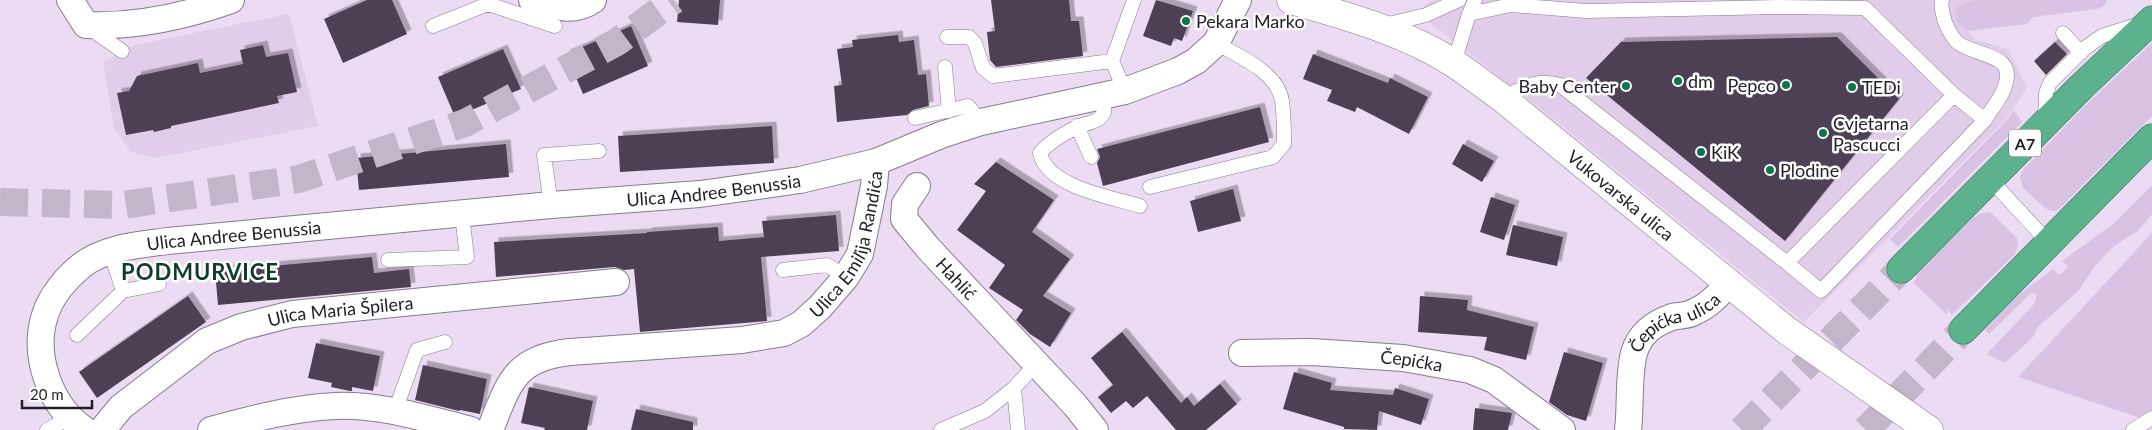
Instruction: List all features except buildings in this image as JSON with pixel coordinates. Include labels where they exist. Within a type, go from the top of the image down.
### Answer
[{"type":"highway","name":"A7","points":[[1901,269],[2045,123],[2151,21]]},
{"type":"highway","points":[[1962,330],[2152,138]]},
{"type":"main road","name":"Vukovarska ulica","points":[[1291,0],[1377,26],[1454,63],[1502,98],[1786,330],[1929,430]]},
{"type":"street","points":[[70,0],[86,25],[112,26],[160,18],[231,0]]},
{"type":"street","points":[[532,0],[570,8],[585,5],[593,0]]},
{"type":"street","name":"Ulica Emilija Randića","points":[[490,430],[505,394],[520,370],[534,360],[560,353],[732,341],[784,333],[801,324],[820,307],[846,277],[860,254],[874,186],[876,162],[941,135],[981,122],[1114,94],[1178,71],[1196,61],[1216,43],[1238,0]]},
{"type":"street","name":"Ulica Andree Benussia","points":[[67,426],[48,379],[42,356],[41,340],[45,315],[59,289],[81,266],[95,257],[110,251],[168,241],[462,215],[551,205],[700,194],[800,180],[876,162]]},
{"type":"street","name":"Hahlić","points":[[917,186],[905,204],[904,219],[928,248],[1075,405],[1095,430]]},
{"type":"street","name":"Ulica Maria Špilera","points":[[102,430],[121,407],[207,341],[241,327],[292,314],[616,282]]},
{"type":"street","name":"Čepićka ulica","points":[[1628,430],[1634,355],[1638,342],[1646,332],[1658,323],[1673,317],[1693,313],[1712,302],[1729,283]]},
{"type":"street","name":"Čepićka","points":[[1242,354],[1312,352],[1402,358],[1470,370],[1494,380],[1562,430]]},
{"type":"street","points":[[211,430],[292,411],[337,406],[395,411],[471,430]]},
{"type":"lane","points":[[1134,0],[1112,61],[1114,94],[1102,115],[1096,121],[1078,126],[1040,153],[1042,162],[1067,184],[1140,206]]},
{"type":"lane","points":[[1377,26],[1426,15],[1459,0]]},
{"type":"lane","points":[[1454,63],[1475,0]]},
{"type":"lane","points":[[1502,98],[1536,83],[1547,81],[1560,85],[1821,291],[1985,120],[2005,88],[2008,74],[2002,63],[1991,55],[1967,48],[1957,42],[1948,29],[1940,7],[1942,0]]},
{"type":"lane","points":[[433,26],[488,2],[555,26]]},
{"type":"lane","points":[[1469,14],[1492,4],[1586,12],[1778,7],[1865,8],[1954,95],[1985,120]]},
{"type":"lane","points":[[2045,123],[2046,93],[2050,83],[2081,53],[2102,36],[2151,21]]},
{"type":"lane","points":[[86,25],[122,52]]},
{"type":"lane","points":[[2063,33],[2081,53]]},
{"type":"lane","points":[[947,37],[969,37],[975,42],[983,68],[993,76],[1112,61]]},
{"type":"lane","points":[[1150,187],[1273,157],[1284,144],[1282,100],[1275,84],[1248,62],[1216,43]]},
{"type":"lane","points":[[945,67],[948,111]]},
{"type":"lane","points":[[1786,263],[1954,95]]},
{"type":"lane","points":[[916,118],[968,106],[981,122]]},
{"type":"lane","points":[[1078,126],[1091,157]]},
{"type":"lane","points":[[551,205],[544,155],[598,151]]},
{"type":"lane","points":[[1990,179],[2048,242]]},
{"type":"lane","points":[[388,260],[467,258],[462,215]]},
{"type":"lane","points":[[110,251],[123,291]]},
{"type":"lane","points":[[783,270],[827,265],[846,277]]},
{"type":"lane","points":[[77,335],[123,291],[159,284]]},
{"type":"lane","points":[[395,411],[417,350],[445,342]]},
{"type":"lane","points":[[941,430],[985,410],[1014,388],[1036,364]]},
{"type":"lane","points":[[1014,388],[1018,430]]},
{"type":"lane","points":[[2132,430],[2152,418]]},
{"type":"shaded area","points":[[1433,0],[1975,0],[1958,22],[1976,40],[2008,49],[2027,88],[2005,120],[1804,322],[1546,113],[1416,12]]},
{"type":"shaded area","points":[[1975,0],[2106,0],[2106,4],[2097,9],[2033,17],[2026,24],[1967,31],[1958,22],[1955,12],[1958,6]]},
{"type":"shaded area","points":[[289,14],[318,126],[156,158],[131,152],[114,128],[103,62],[134,45]]},
{"type":"shaded area","points":[[2152,43],[2152,116],[2058,210],[2051,211],[2045,208],[2023,188],[2020,177],[2023,170],[2087,104]]},
{"type":"shaded area","points":[[2014,110],[2022,122],[1898,247],[1890,239],[2006,121]]},
{"type":"shaded area","points":[[2152,185],[2152,214],[2138,231],[2114,246],[2094,267],[2079,290],[2037,328],[2034,336],[2005,363],[1987,354],[2034,304],[2037,295],[2032,292],[1989,334],[1985,330],[2016,297],[2053,269],[2059,275],[2068,267],[2062,261],[2113,224]]},
{"type":"shaded area","points":[[1990,212],[2017,238],[2018,245],[2015,254],[1952,315],[1949,310],[1946,314],[1913,282],[1917,278],[1915,275],[1972,219],[1982,213]]},
{"type":"shaded area","points":[[2152,233],[2152,422],[2018,377]]},
{"type":"tunnel","points":[[0,202],[123,205],[299,179],[465,123],[617,42],[674,0]]},
{"type":"tunnel","points":[[1742,430],[1901,269]]},
{"type":"tunnel","points":[[1866,430],[1963,330]]},
{"type":"place","name":"Pekara Marko","points":[[1186,21]]},
{"type":"place","name":"dm","points":[[1678,81]]},
{"type":"place","name":"Pepco","points":[[1786,85]]},
{"type":"place","name":"Baby Center","points":[[1626,86]]},
{"type":"place","name":"TEDi","points":[[1852,87]]},
{"type":"place","name":"Cvjetarna Pascucci","points":[[1823,133]]},
{"type":"place","name":"KiK","points":[[1701,152]]},
{"type":"place","name":"Plodine","points":[[1770,170]]},
{"type":"district","name":"PODMURVICE","points":[[200,271]]}]
